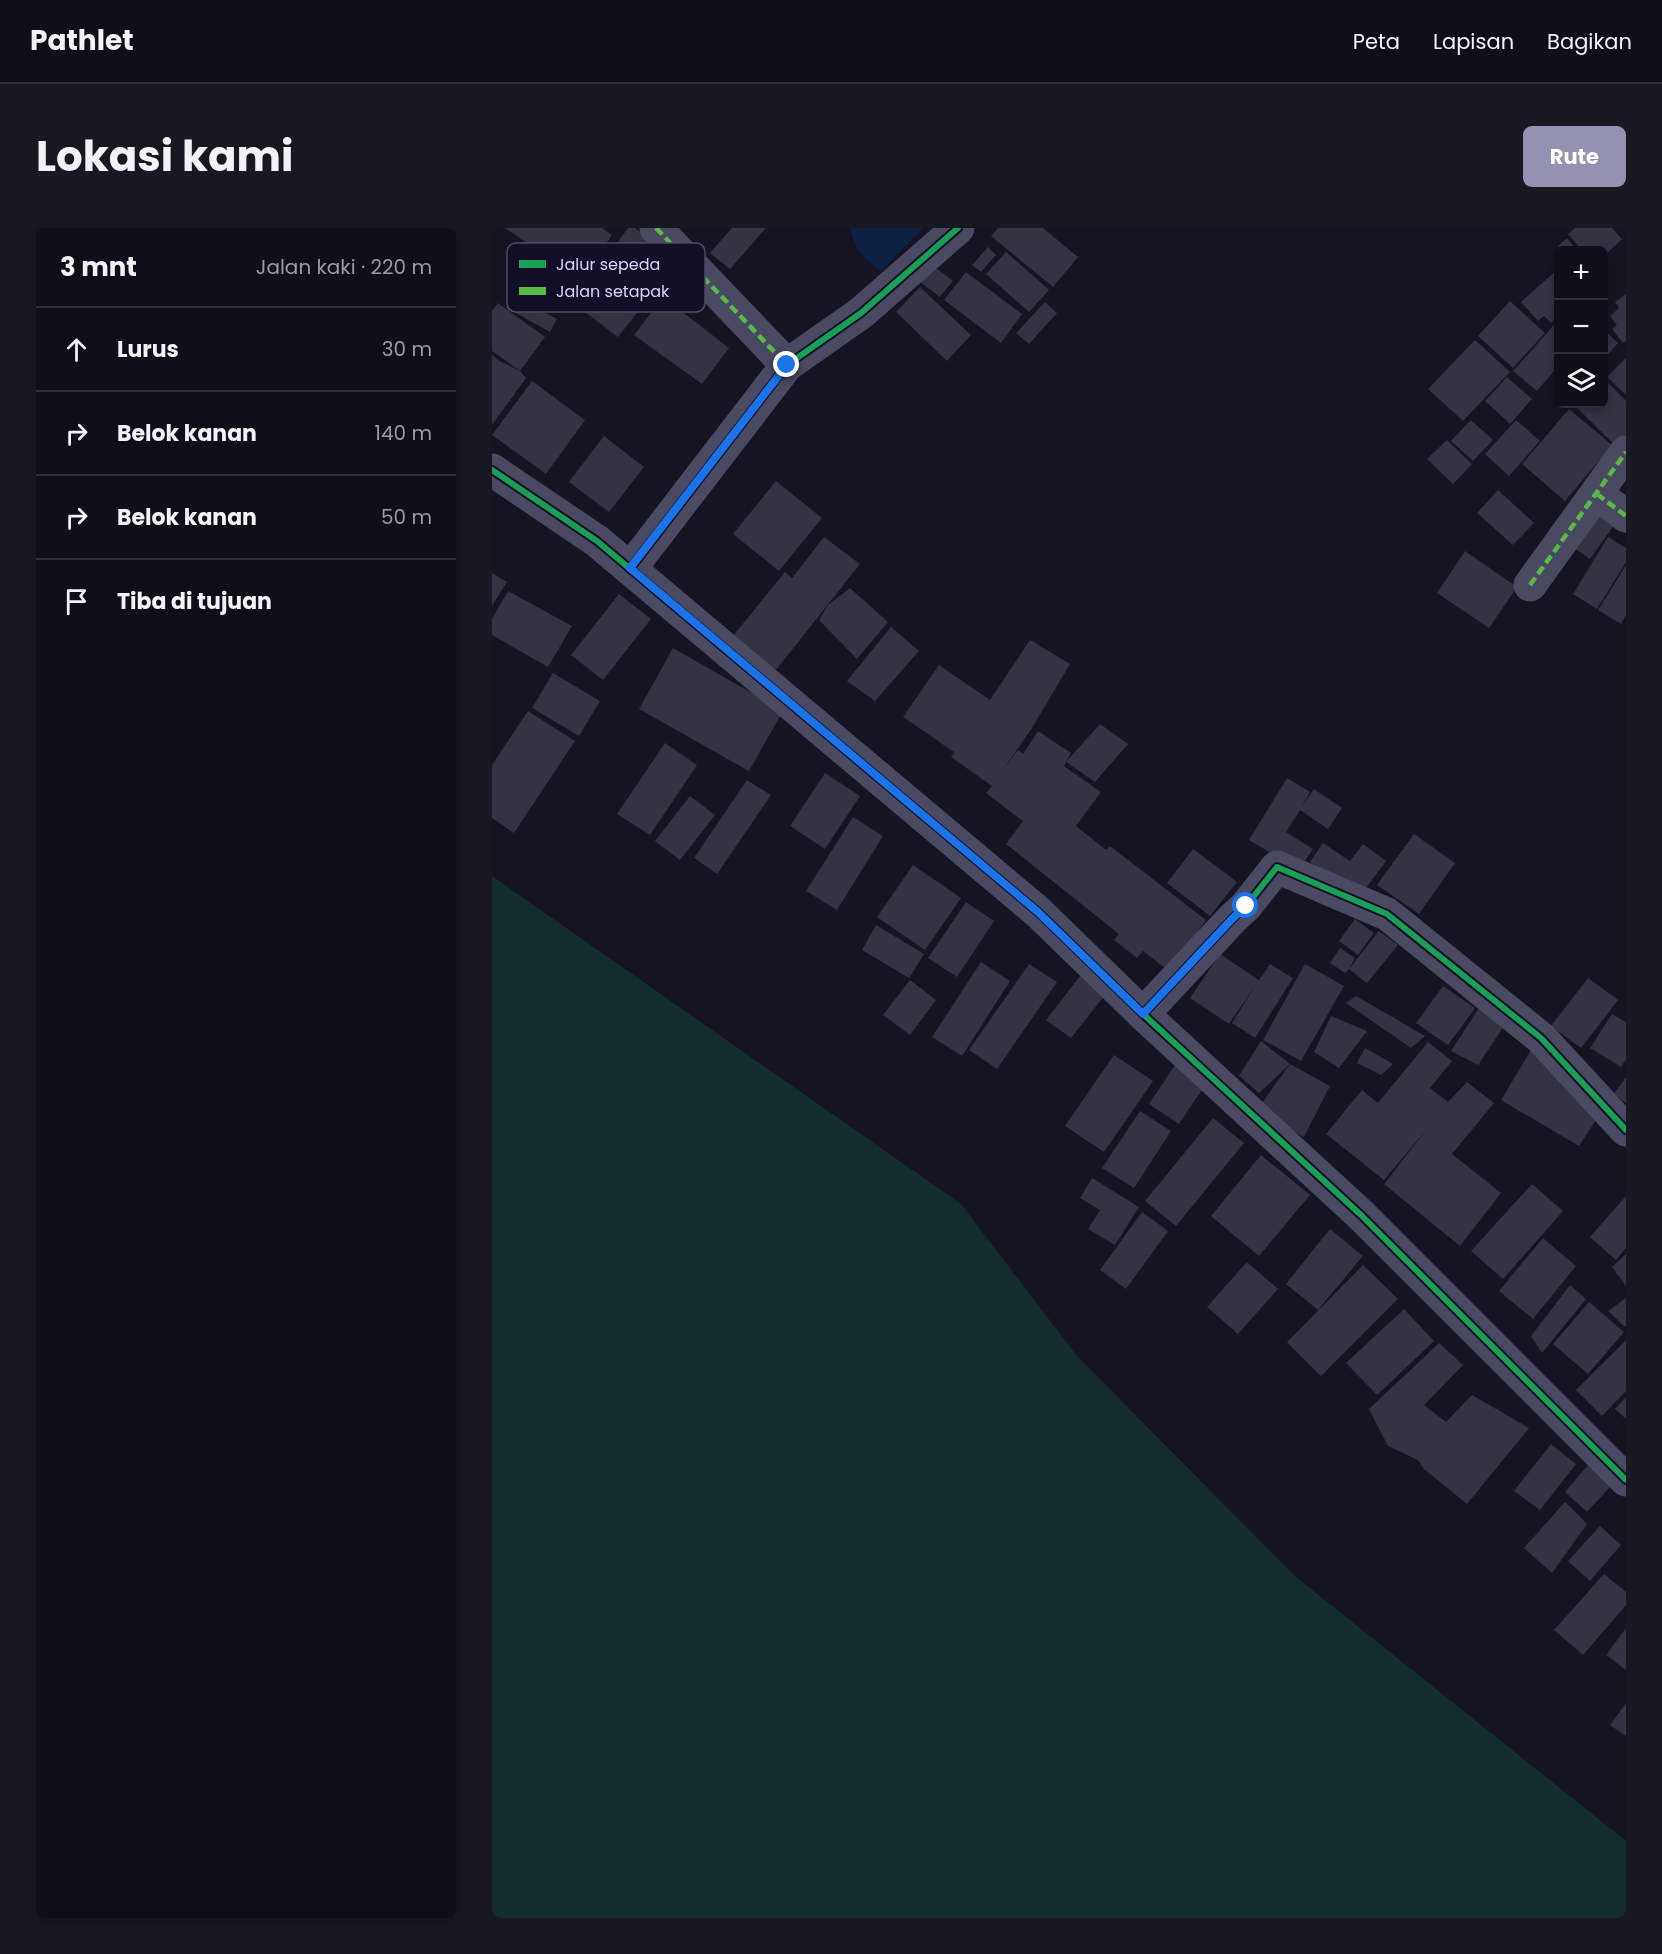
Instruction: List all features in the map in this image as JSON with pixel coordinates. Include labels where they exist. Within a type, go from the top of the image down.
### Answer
[{"type":"street","points":[[656,228],[670,243]]},
{"type":"street","points":[[630,568],[787,365],[861,313],[958,228]]},
{"type":"street","points":[[705,279],[787,365]]},
{"type":"street","points":[[1530,585],[1626,452]]},
{"type":"street","points":[[492,470],[597,541],[1038,912],[1143,1014],[1362,1215],[1626,1480]]},
{"type":"street","points":[[1597,494],[1626,516]]},
{"type":"street","points":[[1143,1014],[1246,906],[1277,867],[1387,915],[1541,1038],[1626,1130]]},
{"type":"green space","points":[[492,876],[961,1204],[1077,1356],[1296,1577],[1626,1841],[1626,1918],[492,1918]]},
{"type":"water","points":[[851,228],[923,228],[881,271],[861,253],[854,241]]},
{"type":"building","points":[[505,228],[602,228],[612,235],[606,243],[527,243]]},
{"type":"building","points":[[628,228],[635,228],[656,243],[617,243]]},
{"type":"building","points":[[732,228],[766,228],[730,269],[710,253]]},
{"type":"building","points":[[998,228],[1043,228],[1078,257],[1053,287],[991,236]]},
{"type":"building","points":[[1575,228],[1612,228],[1622,239],[1608,252],[1608,246],[1578,246],[1568,234]]},
{"type":"building","points":[[1567,238],[1573,246],[1558,246]]},
{"type":"building","points":[[988,247],[996,255],[981,272],[972,265]]},
{"type":"building","points":[[1006,252],[1049,290],[1029,312],[986,274]]},
{"type":"building","points":[[932,265],[953,281],[940,297],[919,281]]},
{"type":"building","points":[[966,272],[1022,314],[1001,343],[944,300]]},
{"type":"building","points":[[1554,273],[1554,320],[1551,323],[1544,316],[1538,321],[1521,302]]},
{"type":"building","points":[[920,287],[971,335],[947,361],[896,312]]},
{"type":"building","points":[[1626,294],[1626,341],[1623,343],[1612,329],[1617,325],[1610,316],[1619,308],[1615,302]]},
{"type":"building","points":[[1510,301],[1545,333],[1513,368],[1478,336]]},
{"type":"building","points":[[1045,302],[1057,313],[1029,344],[1016,333]]},
{"type":"building","points":[[498,303],[507,312],[510,312],[545,337],[520,371],[492,351],[492,311]]},
{"type":"building","points":[[514,312],[544,312],[557,319],[550,332]]},
{"type":"building","points":[[585,312],[638,312],[618,337]]},
{"type":"building","points":[[652,312],[682,312],[729,348],[702,384],[634,335]]},
{"type":"building","points":[[1554,325],[1554,371],[1537,391],[1513,371]]},
{"type":"building","points":[[1608,334],[1618,343],[1608,354]]},
{"type":"building","points":[[1475,340],[1510,372],[1463,421],[1428,389]]},
{"type":"building","points":[[492,355],[520,371],[526,378],[492,425]]},
{"type":"building","points":[[1626,358],[1626,395],[1608,378]]},
{"type":"building","points":[[1507,377],[1532,399],[1510,424],[1485,401]]},
{"type":"building","points":[[532,381],[585,420],[546,474],[492,435]]},
{"type":"building","points":[[1608,383],[1626,401],[1626,442],[1619,449],[1577,408],[1608,408]]},
{"type":"building","points":[[1569,409],[1612,445],[1565,501],[1522,464]]},
{"type":"building","points":[[1471,420],[1493,440],[1473,461],[1451,441]]},
{"type":"building","points":[[1516,420],[1540,441],[1509,476],[1485,454]]},
{"type":"building","points":[[604,436],[644,467],[609,512],[569,482]]},
{"type":"building","points":[[1447,440],[1472,464],[1453,484],[1427,459]]},
{"type":"building","points":[[776,481],[822,518],[779,571],[733,534]]},
{"type":"building","points":[[1498,490],[1534,523],[1513,545],[1477,513]]},
{"type":"building","points":[[1591,509],[1614,525],[1590,559],[1567,543]]},
{"type":"building","points":[[824,537],[860,564],[776,670],[733,636],[785,572],[792,578]]},
{"type":"building","points":[[1608,537],[1626,548],[1626,562],[1597,609],[1573,594]]},
{"type":"building","points":[[1465,551],[1517,587],[1489,628],[1437,593]]},
{"type":"building","points":[[1626,565],[1626,615],[1621,624],[1598,610]]},
{"type":"building","points":[[492,573],[507,582],[492,606]]},
{"type":"building","points":[[850,588],[888,622],[857,659],[819,620],[828,605]]},
{"type":"building","points":[[508,591],[572,626],[548,667],[492,635],[492,619]]},
{"type":"building","points":[[619,594],[651,619],[603,680],[571,655]]},
{"type":"building","points":[[891,627],[919,651],[875,701],[847,681]]},
{"type":"building","points":[[1030,640],[1070,664],[1032,728],[1003,770],[1018,750],[1023,754],[1038,731],[1071,753],[1064,766],[1101,792],[1076,826],[1106,850],[1110,846],[1206,920],[1169,971],[1143,951],[1137,958],[1114,940],[1119,934],[1006,844],[1023,821],[986,793],[992,786],[951,757],[954,752],[903,717],[939,665],[990,700]]},
{"type":"building","points":[[673,648],[783,711],[749,771],[639,709]]},
{"type":"building","points":[[553,673],[600,701],[579,736],[532,708]]},
{"type":"building","points":[[528,711],[575,741],[514,833],[492,818],[492,765]]},
{"type":"building","points":[[1100,724],[1128,744],[1095,782],[1066,762]]},
{"type":"building","points":[[665,743],[697,765],[650,835],[617,814]]},
{"type":"building","points":[[825,773],[860,796],[825,849],[790,826]]},
{"type":"building","points":[[1287,778],[1310,792],[1302,806],[1314,789],[1342,808],[1328,829],[1300,810],[1286,832],[1313,849],[1299,870],[1249,840]]},
{"type":"building","points":[[747,780],[771,795],[717,874],[694,858]]},
{"type":"building","points":[[690,796],[715,815],[680,860],[655,841]]},
{"type":"building","points":[[853,817],[883,836],[837,910],[806,891]]},
{"type":"building","points":[[1414,834],[1455,863],[1419,914],[1377,885]]},
{"type":"building","points":[[1323,843],[1350,861],[1363,844],[1386,861],[1360,896],[1310,862]]},
{"type":"building","points":[[1193,849],[1237,882],[1210,916],[1167,883]]},
{"type":"building","points":[[913,865],[961,898],[925,950],[877,917]]},
{"type":"building","points":[[966,902],[994,921],[957,977],[928,958]]},
{"type":"building","points":[[1355,919],[1374,933],[1358,955],[1339,941]]},
{"type":"building","points":[[876,925],[924,954],[909,978],[862,950]]},
{"type":"building","points":[[1379,931],[1398,945],[1367,983],[1349,969]]},
{"type":"building","points":[[1340,948],[1355,958],[1345,973],[1330,963]]},
{"type":"building","points":[[1220,954],[1259,980],[1270,964],[1293,978],[1255,1038],[1232,1023],[1255,986],[1229,1024],[1190,998]]},
{"type":"building","points":[[981,962],[1010,981],[962,1056],[932,1037]]},
{"type":"building","points":[[1029,964],[1057,982],[997,1069],[969,1050]]},
{"type":"building","points":[[1305,964],[1344,986],[1301,1061],[1263,1040]]},
{"type":"building","points":[[1080,976],[1105,995],[1071,1038],[1046,1020]]},
{"type":"building","points":[[1588,978],[1618,1000],[1581,1048],[1551,1026]]},
{"type":"building","points":[[910,980],[936,1000],[910,1035],[883,1015]]},
{"type":"building","points":[[1443,986],[1475,1008],[1448,1045],[1416,1023]]},
{"type":"building","points":[[1356,996],[1425,1036],[1411,1048],[1346,1003]]},
{"type":"building","points":[[1479,1008],[1506,1023],[1478,1065],[1451,1051]]},
{"type":"building","points":[[1612,1014],[1626,1022],[1626,1059],[1621,1067],[1590,1048]]},
{"type":"building","points":[[1331,1016],[1367,1031],[1339,1068],[1314,1052]]},
{"type":"building","points":[[1261,1041],[1290,1064],[1259,1093],[1239,1076]]},
{"type":"building","points":[[1428,1042],[1452,1061],[1430,1088],[1448,1102],[1467,1082],[1494,1103],[1452,1154],[1501,1193],[1460,1246],[1384,1184],[1427,1129],[1384,1180],[1326,1134],[1362,1090],[1378,1103]]},
{"type":"building","points":[[1365,1048],[1393,1064],[1381,1075],[1357,1063]]},
{"type":"building","points":[[1531,1050],[1600,1114],[1579,1146],[1501,1100]]},
{"type":"building","points":[[1114,1055],[1153,1081],[1104,1152],[1065,1126]]},
{"type":"building","points":[[1177,1062],[1207,1082],[1179,1124],[1149,1104]]},
{"type":"building","points":[[1290,1064],[1330,1086],[1304,1137],[1275,1121],[1262,1103]]},
{"type":"building","points":[[1626,1077],[1626,1103],[1614,1094]]},
{"type":"building","points":[[1140,1111],[1171,1131],[1134,1188],[1102,1168]]},
{"type":"building","points":[[1213,1118],[1244,1143],[1176,1226],[1145,1201]]},
{"type":"building","points":[[1261,1155],[1310,1195],[1259,1256],[1211,1216]]},
{"type":"building","points":[[1092,1178],[1139,1207],[1115,1245],[1088,1229],[1100,1210],[1080,1198]]},
{"type":"building","points":[[1532,1184],[1563,1211],[1503,1279],[1471,1251]]},
{"type":"building","points":[[1626,1196],[1626,1248],[1616,1260],[1590,1237]]},
{"type":"building","points":[[1142,1212],[1168,1231],[1126,1289],[1100,1270]]},
{"type":"building","points":[[1330,1229],[1363,1256],[1318,1310],[1286,1284]]},
{"type":"building","points":[[1543,1238],[1576,1266],[1533,1319],[1499,1291]]},
{"type":"building","points":[[1626,1254],[1626,1286],[1612,1267]]},
{"type":"building","points":[[1247,1262],[1278,1289],[1238,1334],[1207,1307]]},
{"type":"building","points":[[1363,1265],[1398,1299],[1321,1376],[1287,1342]]},
{"type":"building","points":[[1570,1285],[1586,1299],[1542,1353],[1531,1336]]},
{"type":"building","points":[[1626,1298],[1626,1326],[1625,1327],[1608,1311]]},
{"type":"building","points":[[1589,1302],[1624,1332],[1588,1374],[1553,1344]]},
{"type":"building","points":[[1404,1309],[1434,1341],[1377,1395],[1346,1363]]},
{"type":"building","points":[[1626,1340],[1626,1391],[1602,1416],[1576,1390]]},
{"type":"building","points":[[1439,1343],[1463,1365],[1424,1405],[1446,1422],[1472,1395],[1529,1428],[1467,1504],[1424,1469],[1418,1460],[1388,1446],[1369,1409]]},
{"type":"building","points":[[1626,1397],[1626,1419],[1615,1409]]},
{"type":"building","points":[[1551,1444],[1576,1464],[1540,1510],[1514,1491]]},
{"type":"building","points":[[1589,1464],[1612,1485],[1587,1512],[1565,1492]]},
{"type":"building","points":[[1565,1502],[1587,1524],[1552,1573],[1524,1548]]},
{"type":"building","points":[[1600,1526],[1621,1545],[1590,1581],[1568,1561]]},
{"type":"building","points":[[1604,1574],[1626,1592],[1626,1605],[1583,1655],[1554,1630]]},
{"type":"building","points":[[1626,1628],[1626,1670],[1606,1655]]},
{"type":"building","points":[[1626,1703],[1626,1736],[1610,1725]]},
{"type":"marked path","points":[[656,228],[670,243]]},
{"type":"marked path","points":[[705,279],[787,365]]},
{"type":"marked path","points":[[1530,585],[1626,452]]},
{"type":"marked path","points":[[1597,494],[1626,516]]},
{"type":"cycle path","points":[[630,569],[787,365],[861,313],[958,228]]},
{"type":"cycle path","points":[[492,470],[597,541],[1038,912],[1143,1014],[1361,1215],[1626,1480]]},
{"type":"cycle path","points":[[1143,1014],[1246,906],[1277,867],[1387,914],[1541,1038],[1626,1130]]},
{"type":"route","points":[[787,365],[630,568],[1038,912],[1143,1014],[1246,906]]}]
